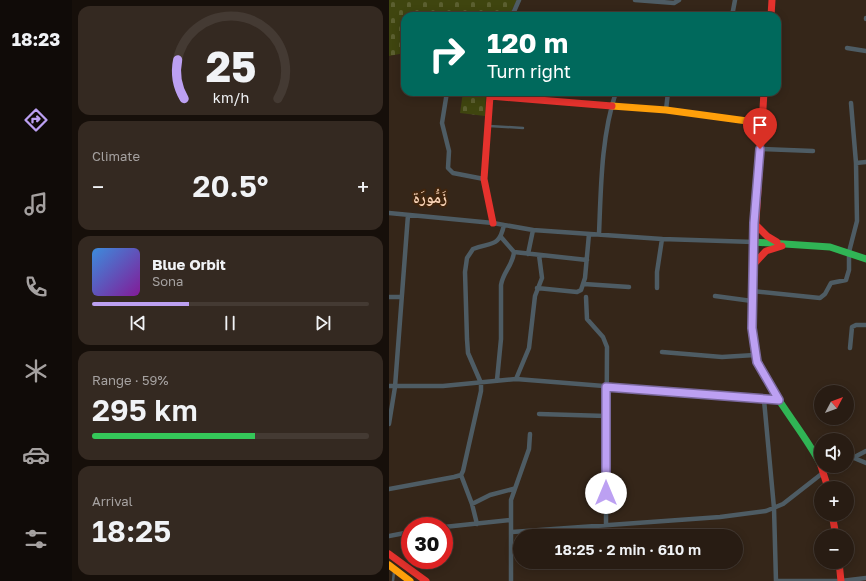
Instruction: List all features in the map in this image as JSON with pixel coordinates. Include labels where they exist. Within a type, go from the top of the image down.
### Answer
[{"type":"street","points":[[514,12],[519,0]]},
{"type":"street","points":[[635,0],[674,3],[679,0]]},
{"type":"street","points":[[733,12],[735,0]]},
{"type":"street","points":[[771,12],[772,0]]},
{"type":"street","points":[[847,48],[866,51]]},
{"type":"street","points":[[446,96],[441,123],[449,151],[448,168],[453,173],[484,179]]},
{"type":"street","points":[[490,96],[484,179],[493,223]]},
{"type":"street","points":[[509,96],[611,107],[666,110],[762,123]]},
{"type":"street","points":[[599,234],[603,167],[611,107],[615,96]]},
{"type":"street","points":[[666,110],[668,96]]},
{"type":"street","points":[[764,96],[754,223],[752,328],[755,355],[765,377],[779,400],[809,442],[814,452]]},
{"type":"street","points":[[752,291],[802,297],[823,297],[831,283],[846,280],[849,270],[849,252],[857,221],[856,162],[851,103]]},
{"type":"street","points":[[760,149],[813,151]]},
{"type":"street","points":[[856,162],[866,162]]},
{"type":"street","points":[[389,213],[493,223],[533,230],[662,239],[754,242],[830,247],[849,252],[866,259]]},
{"type":"street","points":[[389,424],[395,387],[408,215]]},
{"type":"street","points":[[754,223],[767,236],[786,244]]},
{"type":"street","points":[[477,524],[472,504],[461,475],[463,472],[481,395],[481,383],[468,353],[465,272],[467,258],[473,249],[494,244],[501,236],[504,225]]},
{"type":"street","points":[[528,254],[533,230]]},
{"type":"street","points":[[537,288],[577,292],[581,290],[584,284],[589,234]]},
{"type":"street","points":[[501,236],[514,252],[587,260]]},
{"type":"street","points":[[657,288],[657,272],[662,239]]},
{"type":"street","points":[[753,265],[766,251],[786,244]]},
{"type":"street","points":[[497,380],[501,339],[502,277],[513,260],[514,252]]},
{"type":"street","points":[[516,378],[529,348],[534,303],[537,288],[542,278],[539,255]]},
{"type":"street","points":[[584,284],[629,287]]},
{"type":"street","points":[[715,296],[752,301]]},
{"type":"street","points":[[389,297],[401,297]]},
{"type":"street","points":[[586,297],[587,319],[603,337],[607,347],[606,524]]},
{"type":"street","points":[[850,348],[852,328],[856,325],[866,325]]},
{"type":"street","points":[[662,352],[722,357],[755,355]]},
{"type":"street","points":[[389,386],[481,383],[516,378],[606,387],[779,400]]},
{"type":"street","points":[[764,400],[774,508],[776,581],[841,581],[866,578]]},
{"type":"street","points":[[539,414],[606,416]]},
{"type":"street","points":[[511,581],[511,500],[513,490],[526,459],[530,434]]},
{"type":"street","points":[[854,458],[866,451]]},
{"type":"street","points":[[854,458],[866,462]]},
{"type":"street","points":[[512,532],[748,514],[774,508],[791,499],[817,473]]},
{"type":"street","points":[[389,489],[461,475]]},
{"type":"street","points":[[472,504],[490,495],[513,490]]},
{"type":"street","points":[[453,526],[511,520]]},
{"type":"street","points":[[389,536],[401,534]]},
{"type":"street","points":[[389,554],[426,581]]},
{"type":"street","points":[[392,567],[410,581]]},
{"type":"street","points":[[840,569],[841,581]]},
{"type":"lane","points":[[488,126],[523,128]]},
{"type":"lane","points":[[392,567],[393,581]]},
{"type":"green space","points":[[389,0],[517,0],[511,12],[401,12],[401,54],[389,56]]},
{"type":"green space","points":[[462,96],[486,96],[485,116],[460,113]]},
{"type":"traffic: fast","points":[[754,242],[830,247],[866,259]]},
{"type":"traffic: fast","points":[[756,356],[769,385],[814,453]]},
{"type":"traffic: slow","points":[[612,106],[666,110],[762,123]]},
{"type":"traffic: slow","points":[[389,565],[410,581]]},
{"type":"traffic: jam","points":[[771,12],[772,0]]},
{"type":"traffic: jam","points":[[493,223],[484,179],[490,96],[612,106]]},
{"type":"traffic: jam","points":[[756,356],[752,334],[752,286],[764,96]]},
{"type":"traffic: jam","points":[[754,223],[767,236],[777,242]]},
{"type":"traffic: jam","points":[[753,265],[766,251],[782,246]]},
{"type":"traffic: jam","points":[[823,473],[826,481]]},
{"type":"traffic: jam","points":[[833,521],[835,529]]},
{"type":"traffic: jam","points":[[389,554],[426,581]]},
{"type":"traffic: jam","points":[[840,569],[841,581]]},
{"type":"district","name":"زَمُّورَة","points":[[430,197]]},
{"type":"route","points":[[606,493],[606,387],[779,400],[757,362],[752,328],[751,314],[754,223],[760,149]]}]
